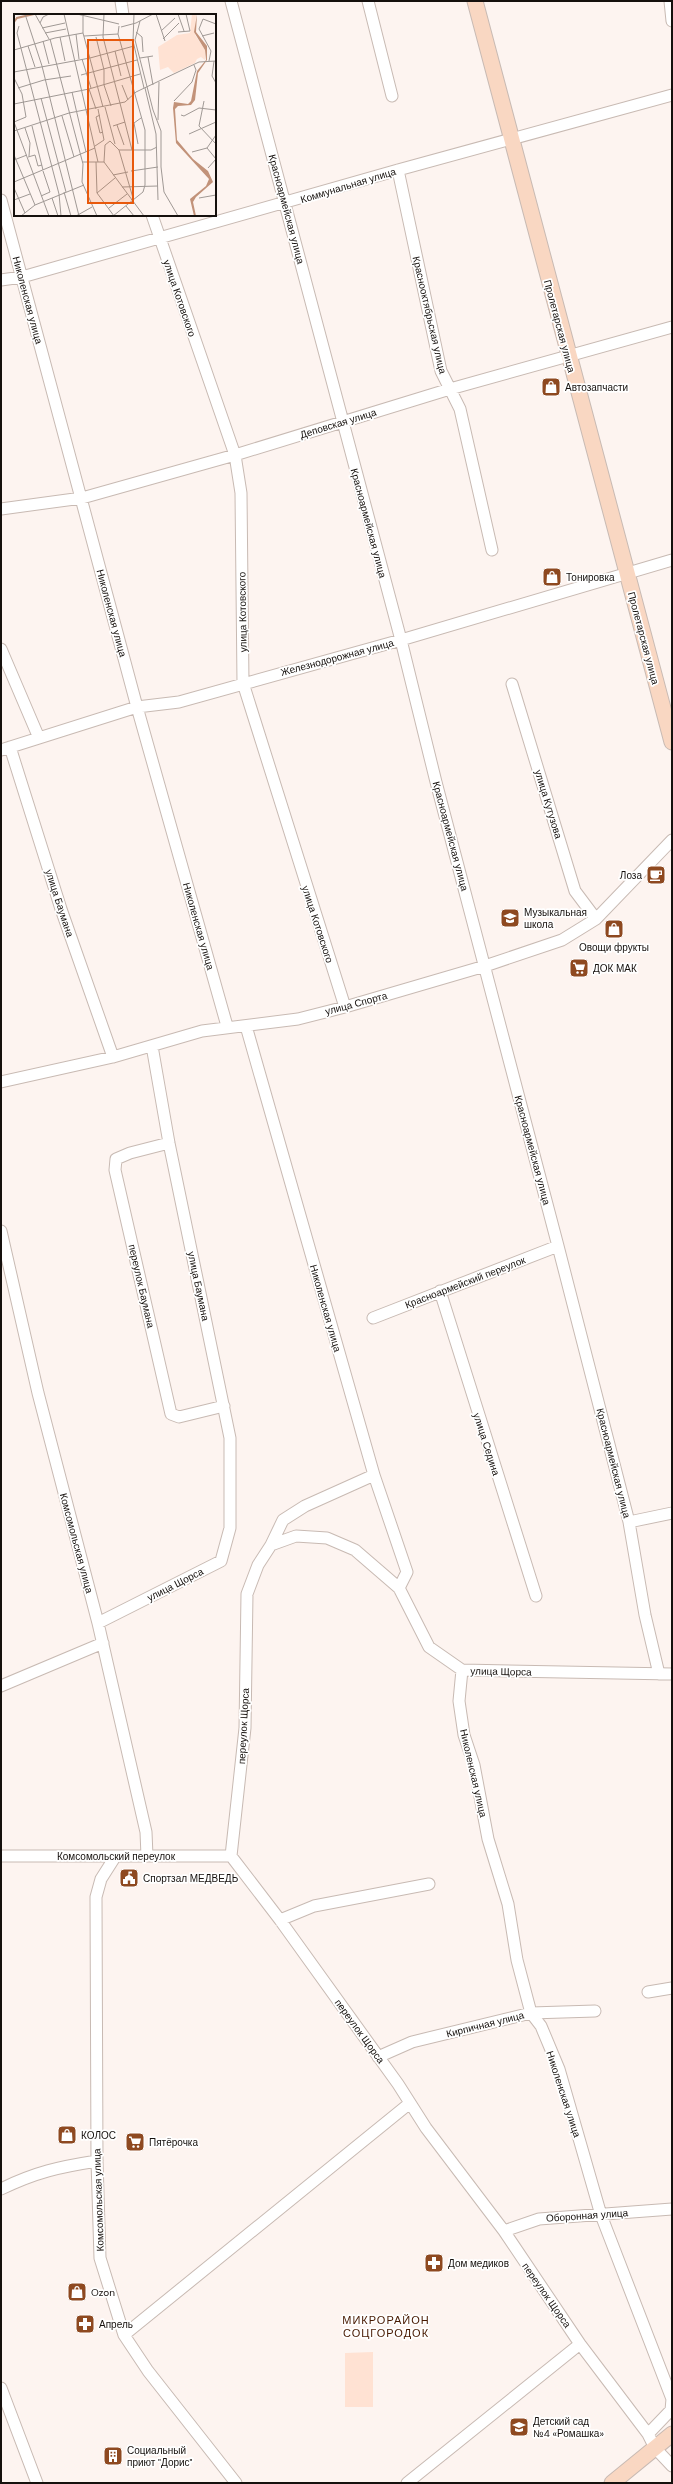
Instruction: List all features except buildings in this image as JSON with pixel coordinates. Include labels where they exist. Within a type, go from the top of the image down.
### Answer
[{"type":"street","points":[[121,1],[123,14]]},
{"type":"street","name":"Красноармейская улица","points":[[231,1],[401,640],[558,1246],[628,1522],[644,1615],[659,1674]]},
{"type":"street","points":[[368,1],[392,96]]},
{"type":"street","name":"Пролетарская улица","points":[[475,1],[510,141],[672,742]]},
{"type":"street","points":[[670,1],[672,21]]},
{"type":"street","name":"Коммунальная улица","points":[[1,280],[22,278],[286,204],[398,170],[510,141],[672,95]]},
{"type":"street","name":"Краснооктябрьская улица","points":[[398,170],[441,370],[460,409],[492,550]]},
{"type":"street","name":"Николенская улица","points":[[1,200],[137,707],[227,1026]]},
{"type":"street","name":"улица Котовского","points":[[152,216],[234,455],[241,493],[243,682],[346,1007]]},
{"type":"street","name":"Деповская улица","points":[[1,509],[82,498],[234,455],[450,389],[672,327]]},
{"type":"street","name":"Железнодорожная улица","points":[[6,748],[137,707],[179,702],[243,682],[401,640],[672,560]]},
{"type":"street","points":[[1,649],[39,738]]},
{"type":"street","name":"улица Кутузова","points":[[512,684],[575,891],[596,919]]},
{"type":"street","name":"улица Баумана","points":[[6,748],[113,1057]]},
{"type":"street","name":"улица Спорта","points":[[1,1082],[113,1057],[202,1030],[298,1019],[346,1007],[485,966],[562,940],[596,919],[672,840]]},
{"type":"street","name":"Николенская улица","points":[[246,1026],[374,1475],[407,1572],[399,1588]]},
{"type":"street","name":"улица Баумана","points":[[152,1046],[169,1144],[230,1438],[230,1528]]},
{"type":"street","name":"переулок Баумана","points":[[169,1144],[130,1153],[116,1159],[115,1170],[171,1414],[178,1417],[224,1406]]},
{"type":"street","name":"Комсомольская улица","points":[[1,1230],[38,1394],[103,1643],[146,1832],[147,1856]]},
{"type":"street","name":"Красноармейский переулок","points":[[373,1318],[558,1246]]},
{"type":"street","name":"улица Седина","points":[[440,1291],[536,1596]]},
{"type":"street","points":[[271,1545],[283,1520],[305,1506],[374,1475]]},
{"type":"street","points":[[628,1522],[672,1513]]},
{"type":"street","name":"улица Щорса","points":[[98,1623],[221,1561],[230,1528]]},
{"type":"street","name":"улица Щорса","points":[[271,1545],[296,1536],[327,1538],[354,1550],[399,1588],[429,1647],[462,1670],[672,1674]]},
{"type":"street","name":"переулок Щорса","points":[[271,1545],[258,1565],[247,1594],[245,1728],[231,1856],[280,1920],[410,2103],[504,2231],[580,2344],[648,2434],[655,2448]]},
{"type":"street","points":[[1,1686],[103,1643]]},
{"type":"street","name":"Николенская улица","points":[[462,1670],[459,1701],[464,1735],[474,1765],[488,1839],[508,1904],[517,1960],[531,2013],[541,2026],[559,2069],[601,2215],[672,2399],[671,2410],[648,2434]]},
{"type":"street","name":"Комсомольский переулок","points":[[1,1856],[231,1856]]},
{"type":"street","name":"Комсомольская улица","points":[[115,1857],[101,1879],[96,1897],[97,2161],[100,2258],[124,2335],[148,2371],[236,2483]]},
{"type":"street","points":[[280,1920],[314,1906],[429,1884]]},
{"type":"street","points":[[648,1992],[672,1988]]},
{"type":"street","name":"Кирпичная улица","points":[[378,2057],[412,2042],[531,2013],[595,2011]]},
{"type":"street","points":[[124,2335],[410,2103]]},
{"type":"street","points":[[1,2189],[30,2175],[54,2167],[97,2161]]},
{"type":"street","name":"Оборонная улица","points":[[504,2231],[539,2219],[672,2208]]},
{"type":"street","points":[[407,2483],[580,2344]]},
{"type":"street","points":[[1,2388],[37,2483]]},
{"type":"street","points":[[612,2483],[672,2434]]},
{"type":"street","points":[[655,2448],[672,2466]]},
{"type":"shaded area","points":[[373,2352],[373,2407],[345,2407],[345,2353]]},
{"type":"place","name":"Автозапчасти","points":[[551,387]]},
{"type":"place","name":"Тонировка","points":[[552,577]]},
{"type":"place","name":"Лоза","points":[[656,875]]},
{"type":"place","name":"Музыкальная школа","points":[[510,918]]},
{"type":"place","name":"Овощи фрукты","points":[[614,929]]},
{"type":"place","name":"ДОК МАК","points":[[579,968]]},
{"type":"place","name":"Спортзал МЕДВЕДЬ","points":[[129,1878]]},
{"type":"place","name":"КОЛОС","points":[[67,2135]]},
{"type":"place","name":"Пятёрочка","points":[[135,2142]]},
{"type":"place","name":"Дом медиков","points":[[434,2263]]},
{"type":"place","name":"Ozon","points":[[77,2292]]},
{"type":"place","name":"Апрель","points":[[85,2324]]},
{"type":"place","name":"Детский сад №4 «Ромашка»","points":[[519,2427]]},
{"type":"place","name":"Социальный приют \"Дорис\"","points":[[113,2456]]},
{"type":"district","name":"МИКРОРАЙОН СОЦГОРОДОК","points":[[386,2326]]}]
